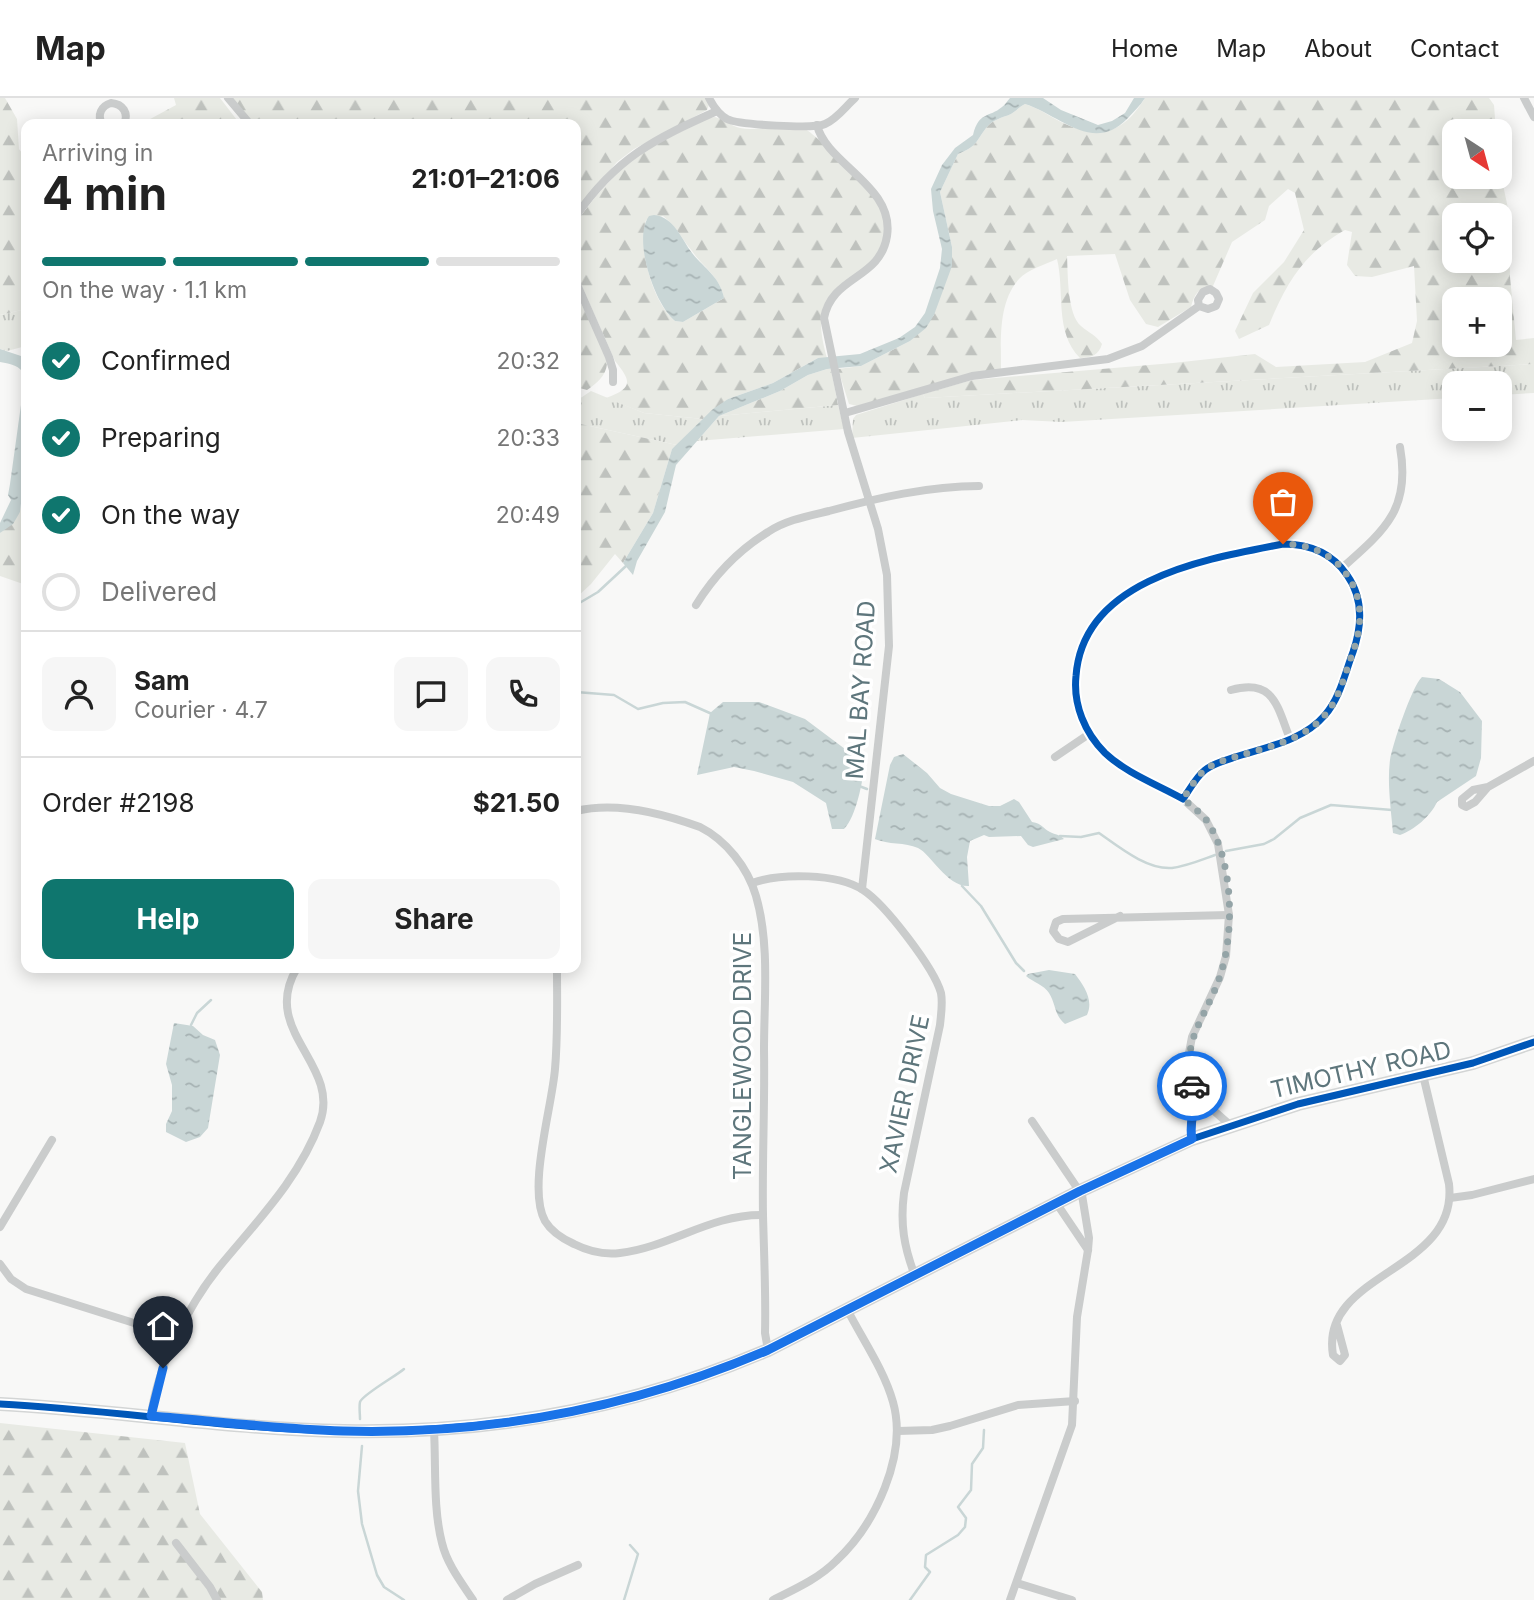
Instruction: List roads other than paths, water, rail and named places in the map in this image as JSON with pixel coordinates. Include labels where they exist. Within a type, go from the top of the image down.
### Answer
[{"type":"main road","name":"TIMOTHY ROAD","points":[[0,1404],[306,1429],[434,1430],[536,1419],[616,1403],[715,1371],[768,1350],[1080,1191],[1192,1139],[1298,1104],[1473,1063],[1534,1042]]},
{"type":"street","points":[[228,98],[246,119]]},
{"type":"street","points":[[709,98],[717,111],[726,118],[743,124],[817,125],[831,120],[855,98]]},
{"type":"street","points":[[1524,98],[1534,117]]},
{"type":"street","points":[[100,119],[106,101],[116,103],[125,110],[124,119]]},
{"type":"street","points":[[581,210],[614,171],[635,153],[669,132],[717,111]]},
{"type":"street","name":"MAL BAY ROAD","points":[[817,125],[822,138],[877,198],[888,222],[886,242],[880,258],[840,289],[826,309],[824,318],[854,454],[869,500],[887,575],[889,646],[862,889]]},
{"type":"street","points":[[581,293],[609,357],[613,369],[612,382]]},
{"type":"street","points":[[845,413],[972,376],[1108,359],[1142,346],[1199,306]]},
{"type":"street","points":[[1342,568],[1376,538],[1393,515],[1404,478],[1400,447]]},
{"type":"street","points":[[696,605],[727,564],[767,532],[790,521],[869,500],[979,486]]},
{"type":"street","points":[[1183,799],[1197,778],[1212,765],[1290,739],[1308,730],[1332,706],[1356,644],[1361,611],[1354,589],[1342,568],[1319,551],[1306,546],[1283,544],[1177,569],[1141,586],[1103,614],[1090,631],[1077,661],[1075,691],[1080,712],[1090,734],[1112,758],[1183,799],[1206,820],[1218,844],[1228,895],[1226,956],[1214,991],[1192,1037],[1189,1053],[1188,1064],[1195,1094],[1192,1139]]},
{"type":"street","points":[[1231,690],[1251,686],[1268,692],[1276,704],[1290,739]]},
{"type":"street","points":[[1055,757],[1090,734]]},
{"type":"street","points":[[1488,787],[1534,761]]},
{"type":"street","name":"TANGLEWOOD DRIVE","points":[[581,810],[600,807],[623,808],[700,827],[711,832],[729,849],[752,883],[761,915],[764,961],[763,1215],[765,1333],[768,1350]]},
{"type":"street","name":"XAVIER DRIVE","points":[[752,883],[773,877],[798,877],[834,880],[862,889],[886,912],[918,952],[941,995],[940,1025],[902,1206],[902,1236],[915,1276]]},
{"type":"street","points":[[1120,916],[1068,942],[1059,939],[1053,931],[1056,922],[1063,919],[1120,916],[1229,915]]},
{"type":"street","points":[[151,1416],[159,1381],[176,1340],[209,1281],[295,1173],[322,1118],[323,1089],[295,1035],[286,1010],[287,988],[294,973]]},
{"type":"street","points":[[557,973],[555,1069],[539,1182],[540,1206],[546,1223],[561,1237],[578,1246],[593,1251],[618,1253],[645,1247],[719,1220],[735,1216],[763,1215]]},
{"type":"street","points":[[1337,1325],[1352,1299],[1419,1250],[1438,1232],[1445,1221],[1450,1198],[1449,1184],[1423,1075]]},
{"type":"street","points":[[1195,1094],[1230,1125]]},
{"type":"street","points":[[1010,1600],[1073,1421],[1077,1317],[1088,1250],[1084,1203],[1080,1191],[1032,1121]]},
{"type":"street","points":[[0,1227],[52,1140]]},
{"type":"street","points":[[1450,1198],[1534,1179]]},
{"type":"street","points":[[1057,1203],[1088,1250]]},
{"type":"street","points":[[0,1264],[10,1279],[26,1289],[134,1323],[176,1340]]},
{"type":"street","points":[[773,1600],[819,1575],[836,1562],[863,1531],[882,1494],[892,1461],[898,1431],[893,1403],[848,1311]]},
{"type":"street","points":[[898,1431],[932,1430],[1030,1403],[1075,1401]]},
{"type":"street","points":[[434,1430],[442,1545],[452,1569],[473,1600]]},
{"type":"street","points":[[176,1543],[217,1600]]},
{"type":"street","points":[[506,1600],[578,1565]]},
{"type":"street","points":[[1017,1583],[1072,1600]]},
{"type":"water","points":[[1010,98],[1043,98],[1061,110],[1098,125],[1125,113],[1134,98],[1145,98],[1127,119],[1114,129],[1102,133],[1076,129],[1025,104],[989,125],[972,146],[958,154],[940,192],[952,247],[952,266],[934,315],[926,328],[910,341],[861,366],[827,369],[808,375],[780,391],[719,416],[676,465],[665,512],[637,561],[633,575],[623,563],[653,513],[672,449],[713,409],[728,399],[773,383],[818,358],[860,354],[899,338],[915,327],[925,313],[940,268],[942,249],[931,189],[942,165],[955,148],[973,135],[981,118],[1002,107]]},
{"type":"water","points":[[654,215],[672,224],[692,253],[715,278],[724,298],[683,322],[675,321],[667,313],[648,271],[644,255],[644,226],[649,216]]},
{"type":"water","points":[[0,349],[21,356],[21,370],[11,364],[0,362]]},
{"type":"water","points":[[21,404],[20,512],[13,524],[0,533],[0,523],[11,500],[8,495]]},
{"type":"water","points":[[1422,677],[1439,679],[1460,692],[1482,721],[1481,758],[1476,776],[1437,802],[1422,822],[1400,835],[1393,833],[1389,787],[1390,760],[1408,704]]},
{"type":"water","points":[[723,702],[759,702],[805,719],[845,749],[865,758],[856,806],[844,829],[832,829],[826,803],[793,782],[734,767],[697,775],[710,713]]},
{"type":"water","points":[[903,754],[927,773],[940,788],[951,794],[989,806],[1000,806],[1014,799],[1032,822],[1064,839],[1033,847],[1021,836],[984,835],[970,841],[967,857],[969,886],[961,885],[947,876],[918,848],[875,839],[890,765],[894,757]]},
{"type":"water","points":[[1049,970],[1075,974],[1089,999],[1087,1015],[1065,1024],[1047,990],[1026,976]]},
{"type":"water","points":[[174,1023],[193,1026],[203,1035],[215,1040],[220,1055],[208,1128],[200,1137],[186,1142],[166,1132],[166,1124],[172,1111],[172,1085],[166,1064]]},
{"type":"waterway","points":[[581,602],[598,592],[626,566]]},
{"type":"waterway","points":[[581,692],[614,695],[638,709],[663,703],[685,702],[712,714]]},
{"type":"waterway","points":[[859,786],[867,789]]},
{"type":"waterway","points":[[1226,851],[1264,844],[1300,818],[1331,805],[1392,810]]},
{"type":"waterway","points":[[1060,836],[1081,837],[1099,833],[1143,861],[1163,868],[1183,866],[1215,855]]},
{"type":"waterway","points":[[962,886],[981,906],[1016,963],[1024,971]]},
{"type":"waterway","points":[[191,1025],[197,1013],[211,1000]]},
{"type":"waterway","points":[[360,1419],[362,1399],[404,1369]]},
{"type":"waterway","points":[[910,1600],[930,1572],[925,1567],[926,1555],[958,1535],[965,1527],[966,1518],[958,1507],[971,1490],[972,1464],[983,1448],[984,1430]]},
{"type":"waterway","points":[[362,1446],[358,1491],[362,1524],[377,1575],[384,1587],[404,1600]]},
{"type":"waterway","points":[[624,1600],[638,1554],[630,1545]]}]
